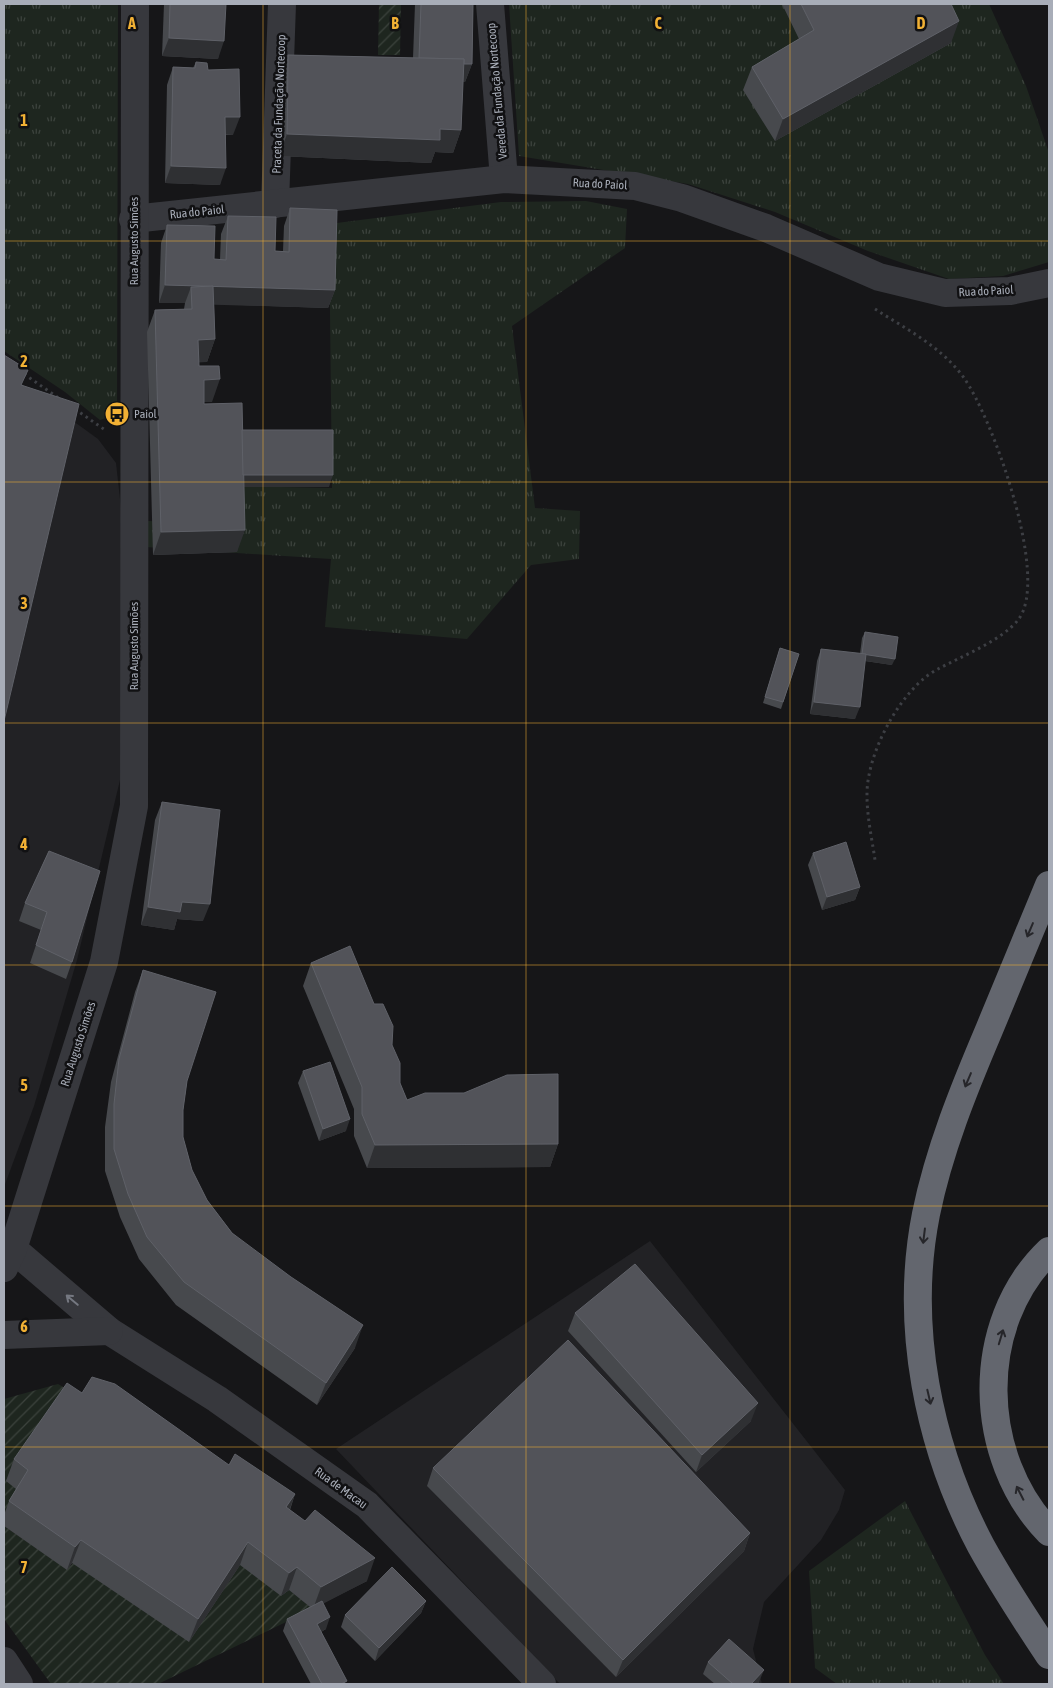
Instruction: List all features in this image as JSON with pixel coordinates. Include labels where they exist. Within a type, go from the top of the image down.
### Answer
[{"type":"highway","points":[[1049,885],[962,1093],[941,1155],[926,1214],[919,1280],[919,1330],[925,1380],[943,1452],[958,1496],[981,1545],[1011,1598],[1049,1654]]},
{"type":"highway","points":[[1049,1251],[1021,1284],[1007,1317],[997,1352],[992,1387],[995,1424],[1011,1474],[1024,1501],[1049,1532]]},
{"type":"street","name":"Rua Augusto Simões","points":[[8,1259],[104,962],[134,806],[135,450],[133,219],[135,4]]},
{"type":"street","name":"Praceta da Fundação Nortecoop","points":[[275,204],[282,4]]},
{"type":"street","name":"Vereda da Fundação Nortecoop","points":[[490,4],[504,179]]},
{"type":"street","name":"Rua do Paiol","points":[[133,219],[504,179],[635,186],[682,198],[766,228],[879,277],[945,293],[1010,291],[1049,283]]},
{"type":"street","name":"Rua de Macau","points":[[8,1259],[109,1331],[218,1399],[367,1505],[542,1684]]},
{"type":"street","points":[[4,1335],[109,1331]]},
{"type":"street","points":[[4,1661],[19,1684]]},
{"type":"path","points":[[868,304],[941,353],[964,378],[989,422],[1021,526],[1028,564],[1028,590],[1020,619],[1005,633],[934,670],[910,691],[891,719],[874,756],[867,795],[875,860]]},
{"type":"path","points":[[18,370],[64,402]]},
{"type":"path","points":[[72,407],[135,450]]},
{"type":"shaded area","points":[[4,371],[98,439],[116,463],[124,535],[120,780],[77,960],[34,1106],[4,1187]]},
{"type":"shaded area","points":[[650,1241],[845,1490],[839,1510],[821,1540],[764,1602],[753,1649],[762,1684],[560,1684],[336,1449]]},
{"type":"green space","points":[[4,4],[118,4],[117,414],[100,420],[65,392],[4,351]]},
{"type":"green space","points":[[379,4],[401,4],[400,55],[378,55]]},
{"type":"green space","points":[[509,4],[989,4],[1026,86],[1049,153],[1049,262],[1003,276],[949,279],[868,251],[775,212],[688,184],[519,156]]},
{"type":"green space","points":[[586,201],[627,209],[625,248],[512,326],[535,508],[580,511],[579,559],[531,565],[467,639],[325,627],[331,559],[146,547],[148,521],[180,522],[231,486],[332,488],[329,224],[501,202]]},
{"type":"green space","points":[[58,1384],[84,1399],[4,1518],[4,1399]]},
{"type":"green space","points":[[905,1501],[985,1655],[1004,1684],[837,1684],[815,1668],[809,1571]]},
{"type":"green space","points":[[4,1526],[67,1569],[73,1563],[189,1641],[240,1565],[289,1590],[313,1609],[158,1684],[51,1684],[4,1619]]},
{"type":"building","points":[[170,4],[226,4],[224,41],[169,38]]},
{"type":"building","points":[[421,4],[473,4],[472,64],[464,64],[464,59],[419,58]]},
{"type":"building","points":[[801,4],[951,4],[959,21],[783,119],[752,67],[814,30]]},
{"type":"building","points":[[288,55],[464,59],[461,130],[440,129],[440,140],[287,134]]},
{"type":"building","points":[[196,62],[207,63],[208,70],[239,69],[240,117],[225,117],[226,168],[171,166],[173,67],[195,68]]},
{"type":"building","points":[[290,208],[337,210],[335,290],[165,285],[167,225],[215,226],[214,259],[226,260],[228,216],[276,217],[275,251],[289,252]]},
{"type":"building","points":[[213,286],[215,339],[198,340],[199,366],[219,366],[220,379],[204,380],[204,404],[242,403],[245,530],[161,532],[155,310],[192,309],[191,287]]},
{"type":"building","points":[[4,355],[28,370],[21,385],[79,404],[4,721]]},
{"type":"building","points":[[242,430],[333,430],[333,475],[243,475]]},
{"type":"building","points":[[865,632],[898,637],[895,659],[862,654]]},
{"type":"building","points":[[780,648],[799,654],[783,702],[765,697]]},
{"type":"building","points":[[821,649],[866,654],[860,707],[814,702]]},
{"type":"building","points":[[162,802],[220,810],[210,904],[182,902],[180,912],[148,907]]},
{"type":"building","points":[[846,842],[860,887],[827,897],[813,853]]},
{"type":"building","points":[[49,851],[100,871],[72,962],[36,945],[47,912],[25,903]]},
{"type":"building","points":[[350,946],[374,1004],[383,1004],[393,1026],[392,1045],[400,1063],[400,1083],[407,1100],[425,1093],[464,1093],[507,1075],[558,1074],[558,1144],[375,1145],[362,1114],[362,1087],[311,963]]},
{"type":"building","points":[[143,970],[216,992],[187,1081],[183,1110],[183,1137],[192,1170],[207,1200],[232,1233],[291,1277],[363,1325],[326,1383],[184,1282],[147,1237],[128,1194],[114,1149],[114,1104],[119,1059]]},
{"type":"building","points":[[330,1062],[350,1119],[323,1129],[303,1071]]},
{"type":"building","points":[[635,1264],[758,1403],[702,1455],[575,1313]]},
{"type":"building","points":[[568,1340],[750,1533],[623,1660],[433,1468]]},
{"type":"building","points":[[92,1377],[115,1384],[229,1465],[235,1454],[295,1494],[286,1507],[305,1521],[315,1510],[375,1558],[321,1587],[297,1567],[289,1573],[248,1542],[198,1619],[81,1540],[75,1547],[9,1501],[28,1470],[14,1459],[67,1383],[82,1393]]},
{"type":"building","points":[[392,1567],[426,1601],[379,1648],[345,1615]]},
{"type":"building","points":[[322,1601],[330,1617],[317,1624],[347,1681],[341,1684],[322,1684],[287,1619]]},
{"type":"building","points":[[729,1639],[764,1670],[751,1684],[733,1684],[708,1662]]},
{"type":"place","name":"Paiol","points":[[117,414]]}]
